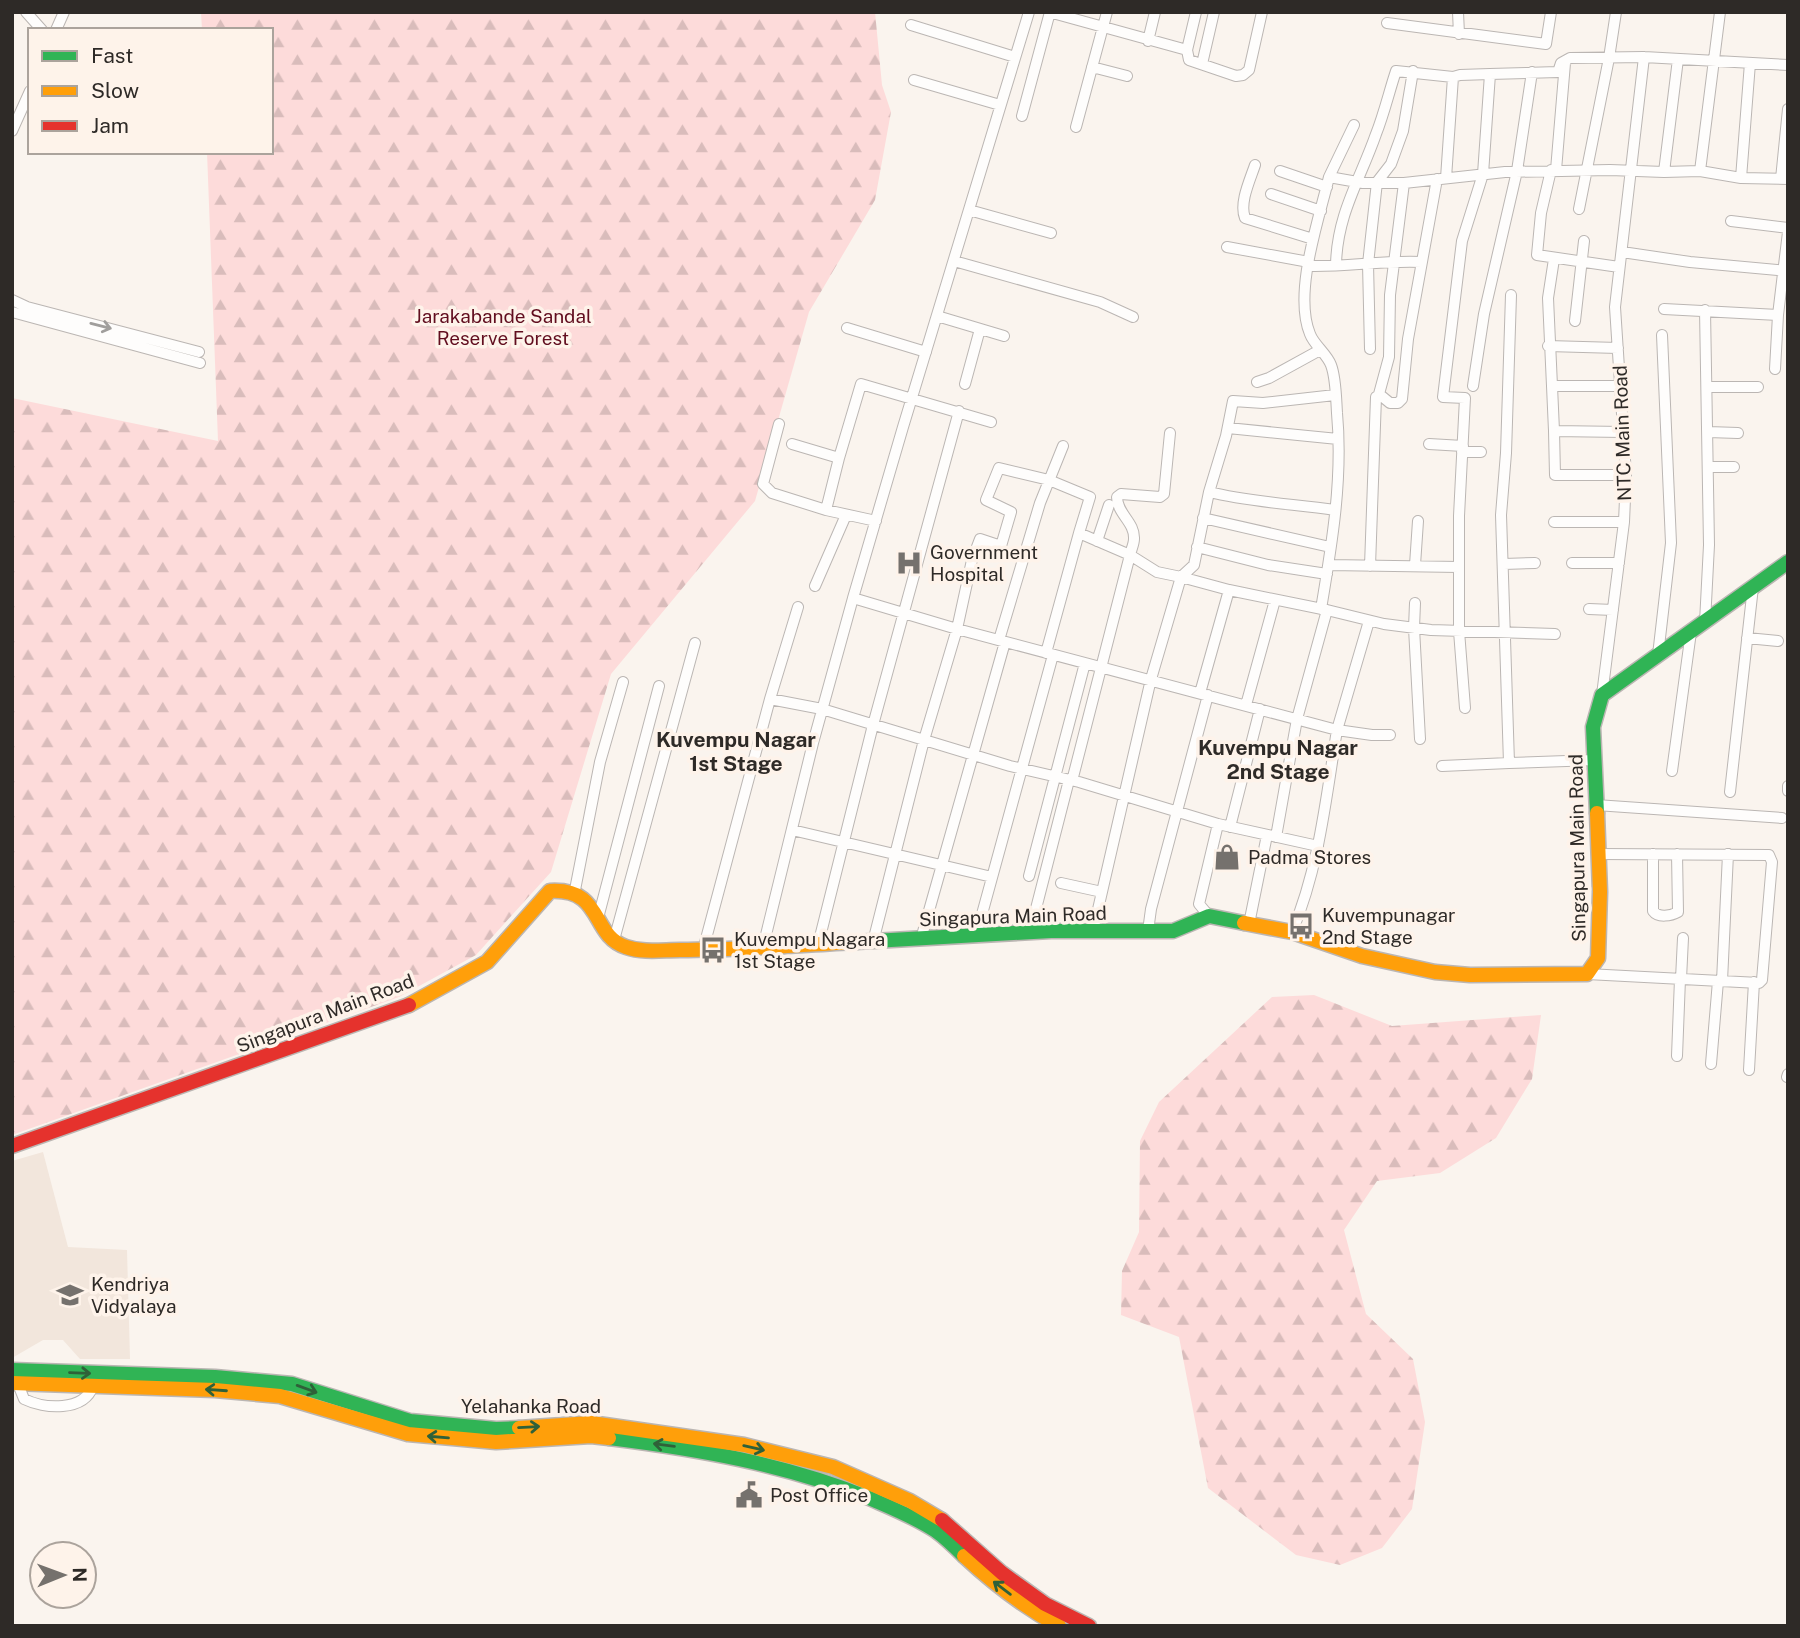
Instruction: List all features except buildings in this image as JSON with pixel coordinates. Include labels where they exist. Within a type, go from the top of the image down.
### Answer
[{"type":"main road","points":[[1602,695],[1788,562]]},
{"type":"main road","name":"Singapura Main Road","points":[[1587,974],[1598,958],[1599,854],[1593,727],[1602,695]]},
{"type":"main road","name":"Singapura Main Road","points":[[12,1146],[409,1006],[486,962],[550,891],[566,890],[574,895]]},
{"type":"main road","points":[[574,895],[589,903],[607,934],[614,940]]},
{"type":"main road","points":[[1209,916],[1292,932],[1362,956],[1435,972],[1470,975],[1587,974]]},
{"type":"main road","name":"Singapura Main Road","points":[[614,940],[635,950],[703,950],[1030,932],[1173,931],[1209,916]]},
{"type":"main road","name":"Yelahanka Road","points":[[14,1379],[215,1377],[292,1384],[410,1421],[496,1429],[591,1423],[756,1448],[833,1466],[910,1501],[946,1522],[1002,1573],[1045,1604],[1088,1626]]},
{"type":"main road","name":"Yelahanka Road","points":[[14,1379],[280,1396],[408,1434],[496,1442],[590,1436],[682,1447],[741,1458],[829,1482],[905,1513],[938,1532],[994,1583],[1038,1615],[1059,1626]]},
{"type":"street","points":[[26,12],[40,28]]},
{"type":"street","points":[[57,28],[64,12]]},
{"type":"street","points":[[763,947],[822,709],[853,598],[1029,12]]},
{"type":"street","points":[[1022,116],[1050,12],[1187,50]]},
{"type":"street","points":[[1076,127],[1107,12]]},
{"type":"street","points":[[1148,41],[1155,12]]},
{"type":"street","points":[[1196,12],[1187,50],[1189,60],[1236,76],[1249,71],[1262,12]]},
{"type":"street","points":[[1202,64],[1214,12]]},
{"type":"street","points":[[1458,12],[1458,34]]},
{"type":"street","points":[[1387,23],[1546,44],[1551,12]]},
{"type":"street","points":[[1579,209],[1616,12]]},
{"type":"street","points":[[1700,171],[1720,12]]},
{"type":"street","points":[[911,25],[1015,57]]},
{"type":"street","points":[[1565,60],[1644,57],[1788,65]]},
{"type":"street","name":"NTC Main Road","points":[[1602,695],[1625,522],[1626,475],[1615,307],[1644,57]]},
{"type":"street","points":[[1664,172],[1678,59]]},
{"type":"street","points":[[1336,265],[1340,235],[1355,181],[1376,136],[1396,71],[1453,77],[1558,72],[1565,60]]},
{"type":"street","points":[[1565,60],[1554,170],[1541,213],[1537,255],[1619,267]]},
{"type":"street","points":[[1741,178],[1750,63]]},
{"type":"street","points":[[1092,67],[1127,76]]},
{"type":"street","points":[[1370,348],[1368,264],[1377,182],[1391,164],[1403,131],[1413,71]]},
{"type":"street","points":[[1472,386],[1495,260],[1517,171],[1532,72]]},
{"type":"street","points":[[1465,708],[1459,631],[1459,567],[1465,398],[1443,397],[1462,241],[1483,174],[1490,74]]},
{"type":"street","points":[[1404,183],[1388,319],[1391,339],[1389,357],[1379,394],[1390,404],[1398,403],[1402,399],[1408,340],[1441,178],[1453,77]]},
{"type":"street","points":[[914,80],[1000,105]]},
{"type":"street","points":[[12,131],[28,95]]},
{"type":"street","points":[[12,100],[21,111]]},
{"type":"street","points":[[1280,171],[1328,182],[1404,183],[1517,171],[1587,169],[1700,171],[1741,178],[1784,179],[1788,109]]},
{"type":"street","points":[[1250,924],[1324,609],[1339,465],[1338,439],[1331,364],[1309,334],[1304,307],[1313,239],[1328,182],[1354,125]]},
{"type":"street","points":[[1255,165],[1247,190],[1243,213],[1245,218],[1313,239]]},
{"type":"street","points":[[1271,194],[1321,211]]},
{"type":"street","points":[[969,210],[1051,233]]},
{"type":"street","points":[[1731,221],[1788,230],[1786,271],[1778,315],[1774,369]]},
{"type":"street","points":[[1576,320],[1584,241]]},
{"type":"street","points":[[1227,247],[1309,264],[1368,264],[1394,260],[1422,262]]},
{"type":"street","points":[[1622,252],[1786,271]]},
{"type":"street","points":[[1554,259],[1548,298],[1548,346],[1555,475],[1626,475]]},
{"type":"street","points":[[954,261],[1100,302],[1133,317]]},
{"type":"street","points":[[1509,763],[1501,515],[1506,453],[1511,295]]},
{"type":"street","points":[[12,300],[27,307],[199,352]]},
{"type":"street","points":[[1664,309],[1778,315]]},
{"type":"street","points":[[1704,310],[1709,467],[1709,556],[1705,622]]},
{"type":"street","points":[[12,312],[200,363]]},
{"type":"street","points":[[937,316],[1004,336]]},
{"type":"street","points":[[847,328],[926,352]]},
{"type":"street","points":[[965,384],[980,329]]},
{"type":"street","points":[[1658,655],[1671,543],[1662,335]]},
{"type":"street","points":[[1548,346],[1618,348]]},
{"type":"street","points":[[1256,382],[1320,350]]},
{"type":"street","points":[[826,510],[861,384],[991,422]]},
{"type":"street","points":[[1552,386],[1621,386]]},
{"type":"street","points":[[1707,387],[1758,387]]},
{"type":"street","points":[[1093,931],[1151,679],[1181,577],[1194,565],[1209,492],[1233,401],[1263,403],[1335,395]]},
{"type":"street","points":[[1370,566],[1376,397]]},
{"type":"street","points":[[818,945],[873,725],[959,411]]},
{"type":"street","points":[[779,424],[763,484],[772,492],[826,510],[876,522]]},
{"type":"street","points":[[1228,428],[1338,439]]},
{"type":"street","points":[[1554,431],[1623,432]]},
{"type":"street","points":[[1708,432],[1738,433]]},
{"type":"street","points":[[1030,932],[1103,667],[1135,538],[1132,526],[1119,510],[1117,497],[1121,494],[1160,497],[1164,494],[1170,433]]},
{"type":"street","points":[[792,444],[839,458]]},
{"type":"street","points":[[1429,444],[1481,452]]},
{"type":"street","points":[[920,939],[1040,503],[1063,446]]},
{"type":"street","points":[[1709,467],[1734,467]]},
{"type":"street","points":[[873,942],[924,740],[957,629],[972,560],[980,539],[1001,545],[1012,512],[986,500],[999,468],[1049,480],[1090,497],[1022,769],[976,936]]},
{"type":"street","points":[[1209,492],[1239,499],[1268,500],[1335,510]]},
{"type":"street","points":[[1097,541],[1109,505]]},
{"type":"street","points":[[815,586],[846,515]]},
{"type":"street","points":[[1203,518],[1331,547]]},
{"type":"street","points":[[1415,565],[1418,521]]},
{"type":"street","points":[[1554,522],[1625,522]]},
{"type":"street","points":[[1079,533],[1130,555],[1157,572],[1370,621],[1414,628],[1555,634]]},
{"type":"street","points":[[1197,547],[1257,563],[1328,570],[1370,566],[1459,567]]},
{"type":"street","points":[[1504,564],[1535,563]]},
{"type":"street","points":[[1572,563],[1619,563]]},
{"type":"street","points":[[1730,792],[1753,587]]},
{"type":"street","points":[[1149,931],[1151,909],[1229,590]]},
{"type":"street","points":[[853,598],[957,629],[1337,730],[1390,735]]},
{"type":"street","points":[[1246,705],[1275,600]]},
{"type":"street","points":[[1415,603],[1420,739]]},
{"type":"street","points":[[703,950],[798,607]]},
{"type":"street","points":[[1589,609],[1613,610]]},
{"type":"street","points":[[1292,932],[1303,906],[1318,846],[1337,730],[1370,621]]},
{"type":"street","points":[[1672,771],[1692,632]]},
{"type":"street","points":[[1747,638],[1778,641]]},
{"type":"street","points":[[614,940],[695,643]]},
{"type":"street","points":[[1029,876],[1085,663]]},
{"type":"street","points":[[574,895],[600,762],[623,682]]},
{"type":"street","points":[[598,918],[659,686]]},
{"type":"street","points":[[771,699],[822,709],[972,755],[1070,780],[1218,824],[1318,846]]},
{"type":"street","points":[[1230,827],[1261,709]]},
{"type":"street","points":[[1442,766],[1595,760]]},
{"type":"street","points":[[1597,805],[1782,818]]},
{"type":"street","points":[[1209,916],[1199,904],[1218,824]]},
{"type":"street","points":[[792,830],[992,877]]},
{"type":"street","points":[[1587,974],[1720,981],[1762,980],[1772,858],[1769,855],[1599,854]]},
{"type":"street","points":[[1653,854],[1653,911],[1658,915],[1678,912],[1677,854]]},
{"type":"street","points":[[1711,1064],[1720,981],[1728,854]]},
{"type":"street","points":[[1061,883],[1102,891]]},
{"type":"street","points":[[1677,1056],[1683,938]]},
{"type":"street","points":[[1749,1070],[1754,982]]},
{"type":"street","points":[[14,1379],[24,1399],[45,1405],[69,1405],[78,1402],[93,1386]]},
{"type":"shaded area","name":"Kendriya Vidyalaya","points":[[43,1152],[68,1247],[127,1250],[130,1359],[80,1359],[63,1340],[43,1340],[12,1358],[12,1161]]},
{"type":"green space","name":"Jarakabande Sandal Reserve Forest","points":[[201,12],[875,12],[882,85],[891,112],[875,200],[809,312],[755,501],[611,674],[551,872],[476,955],[399,997],[12,1135],[12,398],[218,441],[207,154],[273,154],[273,28],[202,28]]},
{"type":"green space","points":[[1314,995],[1392,1026],[1541,1015],[1532,1079],[1496,1138],[1440,1173],[1377,1181],[1344,1230],[1366,1314],[1413,1359],[1425,1422],[1412,1509],[1382,1548],[1340,1565],[1296,1555],[1208,1488],[1179,1337],[1121,1315],[1122,1271],[1139,1232],[1140,1141],[1159,1102],[1272,997]]},
{"type":"traffic: fast","points":[[1597,813],[1593,727],[1602,695],[1788,562]]},
{"type":"traffic: fast","points":[[856,942],[1051,931],[1173,931],[1209,916],[1244,923]]},
{"type":"traffic: fast","points":[[12,1370],[215,1377],[292,1384],[410,1421],[496,1429],[519,1428]]},
{"type":"traffic: fast","points":[[609,1438],[741,1459],[837,1486],[920,1521],[940,1534],[964,1556]]},
{"type":"traffic: slow","points":[[1244,923],[1292,932],[1362,956],[1435,972],[1470,975],[1587,974],[1598,958],[1600,892],[1597,813]]},
{"type":"traffic: slow","points":[[409,1005],[487,962],[550,891],[567,892],[580,897],[615,941],[639,950],[724,949],[856,942]]},
{"type":"traffic: slow","points":[[12,1383],[215,1390],[280,1396],[408,1434],[496,1442],[591,1436],[609,1438]]},
{"type":"traffic: slow","points":[[519,1428],[591,1423],[744,1445],[833,1467],[910,1501],[942,1520]]},
{"type":"traffic: slow","points":[[964,1556],[1009,1594],[1059,1626]]},
{"type":"traffic: jam","points":[[12,1146],[409,1005]]},
{"type":"traffic: jam","points":[[942,1520],[1002,1573],[1045,1604],[1089,1626]]},
{"type":"place","name":"Government Hospital","points":[[909,563]]},
{"type":"place","name":"Padma Stores","points":[[1227,857]]},
{"type":"place","name":"Kuvempunagar 2nd Stage","points":[[1301,926]]},
{"type":"place","name":"Kuvempu Nagara 1st Stage","points":[[713,950]]},
{"type":"place","name":"Kendriya Vidyalaya","points":[[70,1295]]},
{"type":"place","name":"Post Office","points":[[749,1495]]},
{"type":"district","name":"Kuvempu Nagar 1st Stage","points":[[736,752]]},
{"type":"district","name":"Kuvempu Nagar 2nd Stage","points":[[1278,760]]}]
